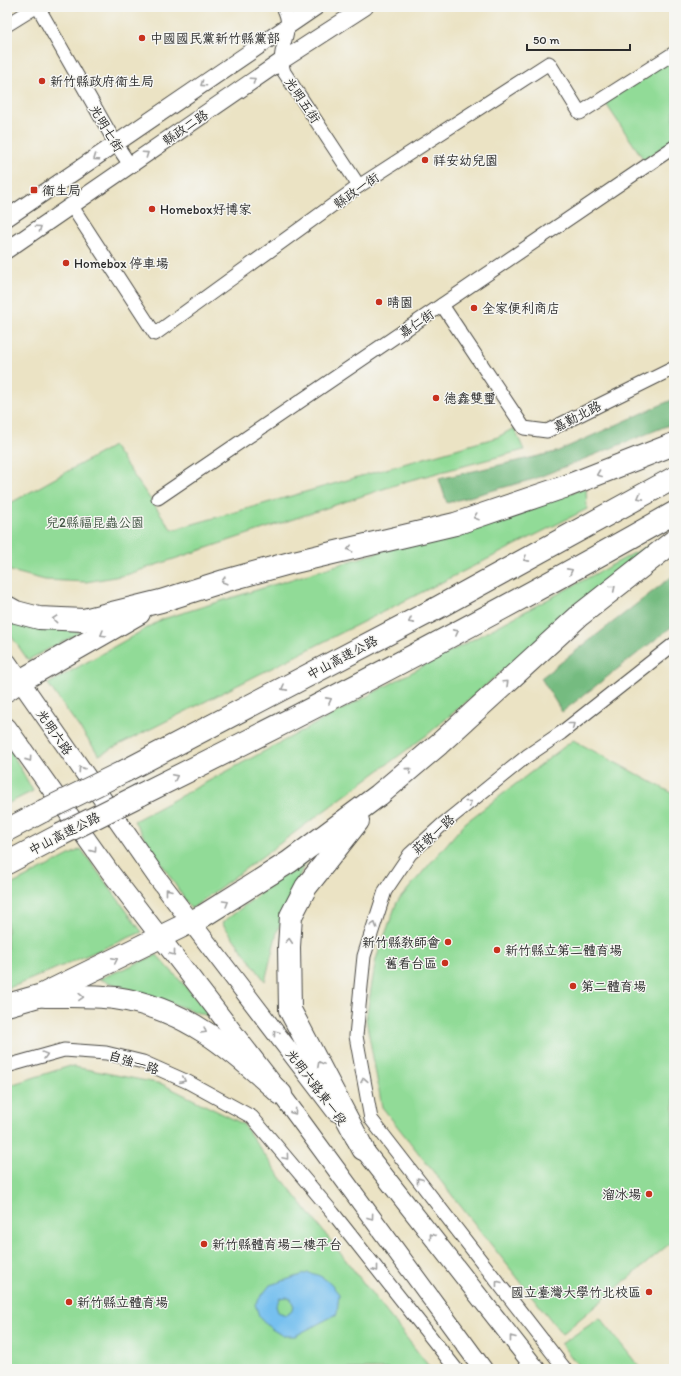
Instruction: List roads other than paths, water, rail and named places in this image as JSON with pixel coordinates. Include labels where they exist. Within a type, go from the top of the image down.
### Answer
[{"type":"highway","points":[[7,608],[39,618],[84,620],[161,601],[224,581],[455,524],[567,486],[674,444]]},
{"type":"highway","name":"中山高速公路","points":[[7,830],[125,771],[437,608],[674,478]]},
{"type":"highway","name":"中山高速公路","points":[[7,863],[66,826],[140,795],[295,718],[617,546],[674,513]]},
{"type":"highway","points":[[7,1005],[42,996],[192,921],[238,896],[289,862],[379,795],[439,744],[580,615],[644,563],[674,541]]},
{"type":"highway","points":[[13,685],[161,601]]},
{"type":"highway","points":[[363,1148],[290,1010],[289,948],[291,916],[306,887],[379,795]]},
{"type":"highway","points":[[42,996],[115,998],[149,1005],[175,1015],[222,1042],[281,1094]]},
{"type":"main road","name":"光明六路","points":[[7,662],[13,685],[103,801]]},
{"type":"main road","points":[[7,727],[66,826],[160,937],[281,1094],[473,1362],[483,1369]]},
{"type":"main road","name":"光明六路東一段","points":[[103,801],[156,876],[192,921],[363,1148],[536,1369]]},
{"type":"street","points":[[7,25],[37,7]]},
{"type":"street","name":"光明七街","points":[[37,7],[116,144],[130,165]]},
{"type":"street","points":[[283,7],[289,26]]},
{"type":"street","name":"縣政二路","points":[[7,218],[316,7]]},
{"type":"street","name":"縣政二路","points":[[7,250],[280,62],[365,7]]},
{"type":"street","name":"光明五街","points":[[289,26],[280,62],[284,72],[359,186]]},
{"type":"street","name":"縣政一街","points":[[71,205],[155,334],[359,186],[549,63],[580,112],[674,52]]},
{"type":"street","name":"嘉仁街","points":[[158,498],[674,147]]},
{"type":"street","name":"嘉勤北路","points":[[442,305],[524,428],[547,431],[674,368]]},
{"type":"street","name":"莊敬一路","points":[[566,1369],[371,1118],[356,1036],[364,956],[385,891],[410,854],[443,824],[527,756],[562,733],[674,644]]},
{"type":"street","name":"自強一路","points":[[7,1066],[64,1050],[106,1053],[143,1062],[188,1082],[252,1117],[333,1213],[456,1369]]},
{"type":"water","points":[[308,1273],[318,1275],[329,1283],[339,1294],[337,1314],[295,1336],[283,1336],[270,1328],[259,1316],[255,1304],[270,1285]],"holes":[[[286,1297],[291,1299],[294,1307],[291,1312],[286,1315],[278,1312],[276,1306],[280,1298]]]},
{"type":"place","name":"中國國民黨新竹縣黨部","points":[[142,38]]},
{"type":"place","name":"新竹縣政府衛生局","points":[[42,81]]},
{"type":"place","name":"祥安幼兒園","points":[[425,160]]},
{"type":"place","name":"衛生局","points":[[34,190]]},
{"type":"place","name":"Homebox好博家","points":[[152,209]]},
{"type":"place","name":"Homebox 停車場","points":[[66,263]]},
{"type":"place","name":"晴園","points":[[379,302]]},
{"type":"place","name":"全家便利商店","points":[[474,308]]},
{"type":"place","name":"德鑫雙璽","points":[[436,398]]},
{"type":"place","name":"新竹縣教師會","points":[[448,942]]},
{"type":"place","name":"新竹縣立第二體育場","points":[[497,950]]},
{"type":"place","name":"舊看台區","points":[[445,963]]},
{"type":"place","name":"第二體育場","points":[[573,986]]},
{"type":"place","name":"溜冰場","points":[[649,1194]]},
{"type":"place","name":"新竹縣體育場二樓平台","points":[[204,1244]]},
{"type":"place","name":"國立臺灣大學竹北校區","points":[[649,1292]]},
{"type":"place","name":"新竹縣立體育場","points":[[69,1302]]},
{"type":"park label","name":"兒2縣福昆蟲公園","points":[[95,522]]}]
